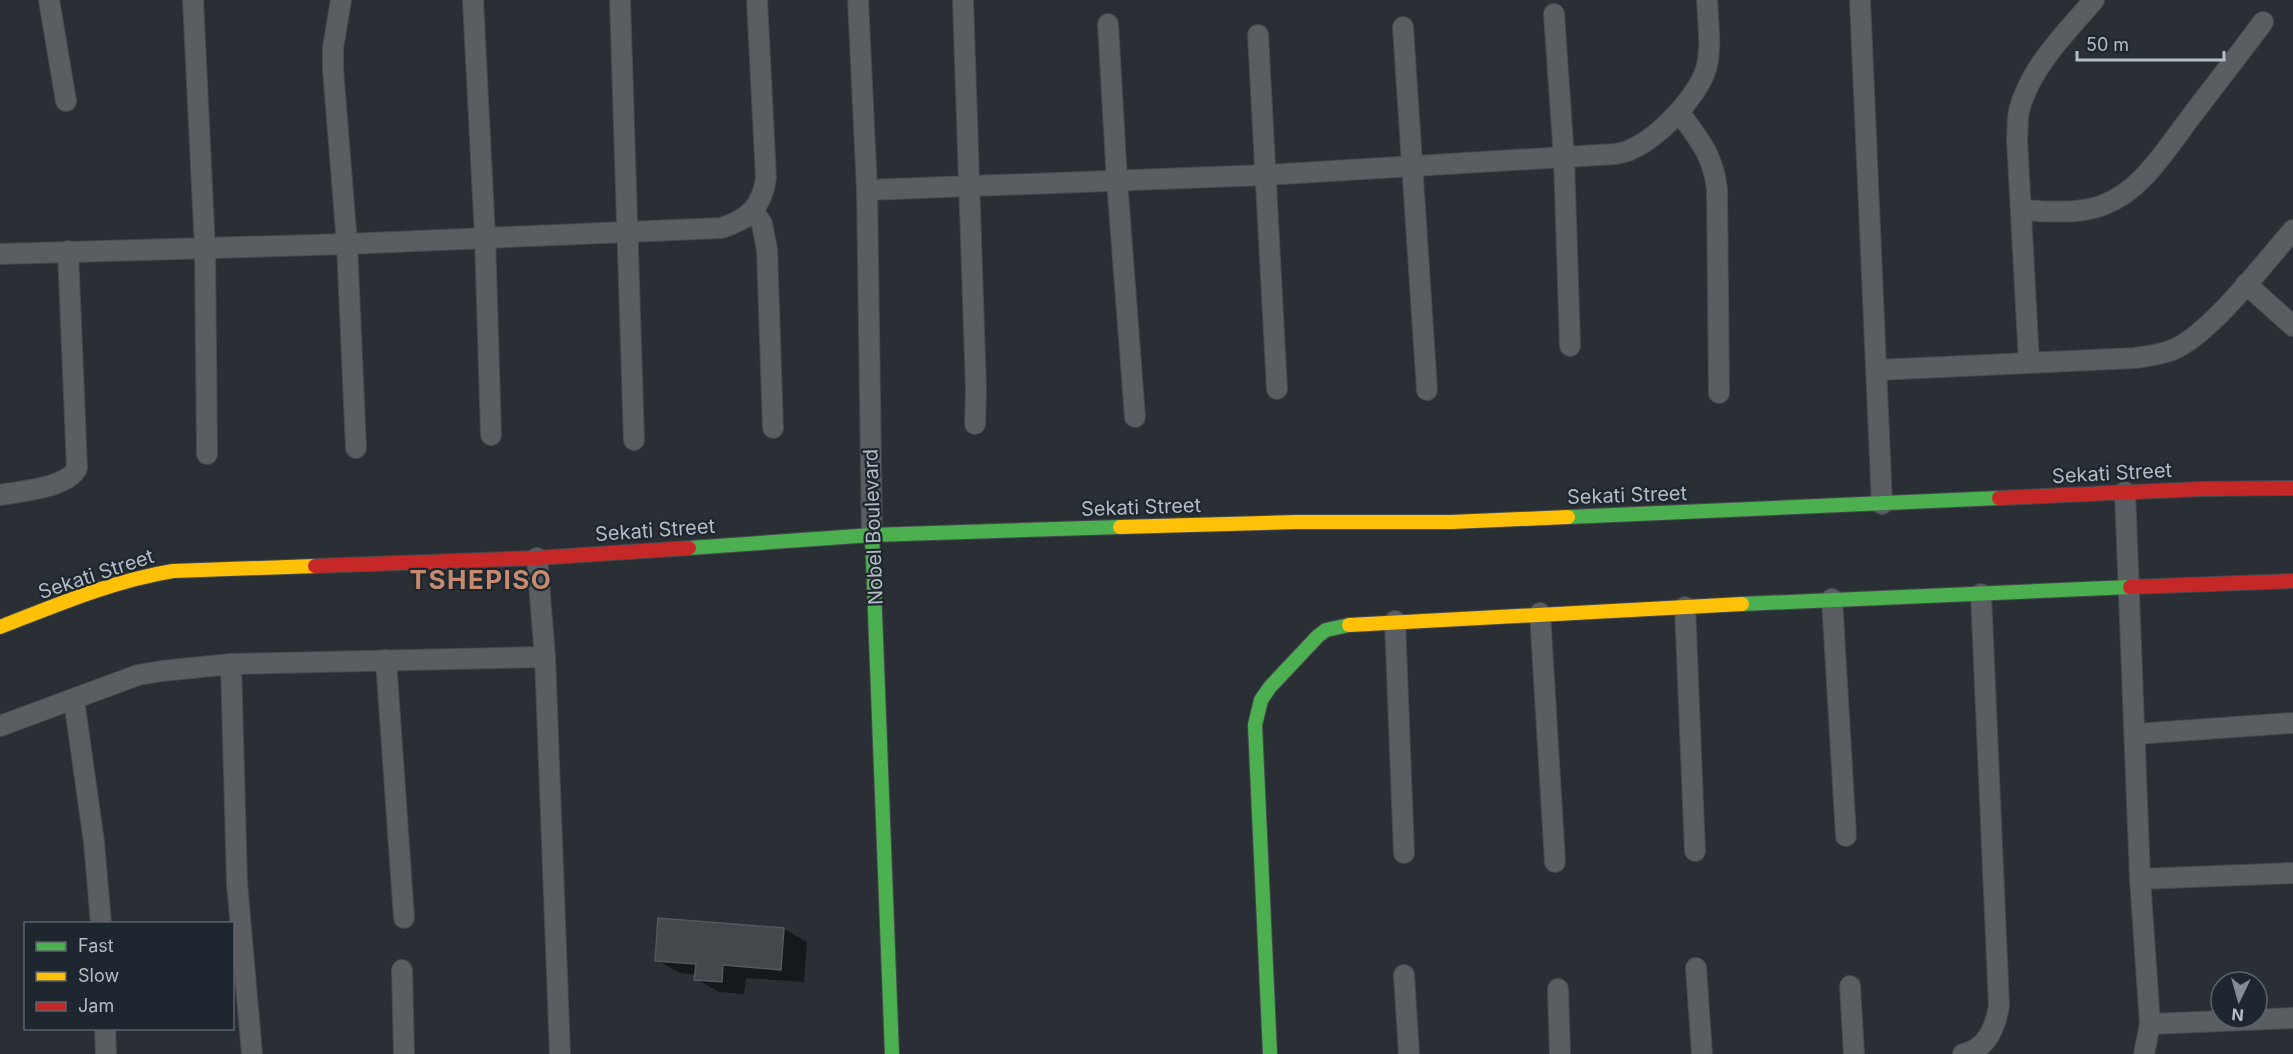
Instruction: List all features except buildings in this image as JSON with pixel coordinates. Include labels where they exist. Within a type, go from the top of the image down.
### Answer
[{"type":"street","points":[[49,0],[66,101]]},
{"type":"street","points":[[193,0],[206,249],[207,454]]},
{"type":"street","points":[[341,0],[333,58],[347,244],[356,447]]},
{"type":"street","points":[[473,0],[490,435]]},
{"type":"street","points":[[620,0],[634,440]]},
{"type":"street","points":[[0,254],[347,244],[722,228],[743,220],[754,211],[764,190],[766,178],[757,0]]},
{"type":"street","name":"Nobel Boulevard","points":[[858,0],[867,190],[872,535],[892,1054]]},
{"type":"street","points":[[963,0],[976,389],[975,424]]},
{"type":"street","points":[[867,190],[1265,175],[1614,154],[1632,149],[1647,141],[1679,112],[1701,81],[1706,67],[1707,0]]},
{"type":"street","points":[[1860,0],[1882,504]]},
{"type":"street","points":[[2029,363],[2017,139],[2019,112],[2026,91],[2055,45],[2094,0]]},
{"type":"street","points":[[1554,14],[1564,158],[1570,346]]},
{"type":"street","points":[[2021,210],[2082,211],[2116,200],[2127,192],[2160,157],[2263,22]]},
{"type":"street","points":[[1108,24],[1135,417]]},
{"type":"street","points":[[1403,27],[1427,390]]},
{"type":"street","points":[[1258,35],[1277,389]]},
{"type":"street","points":[[1679,112],[1704,145],[1715,171],[1719,393]]},
{"type":"street","points":[[754,211],[762,224],[767,249],[773,428]]},
{"type":"street","points":[[1877,370],[2135,358],[2173,350],[2190,340],[2211,322],[2293,230]]},
{"type":"street","points":[[0,495],[65,481],[75,473],[77,468],[68,252]]},
{"type":"street","points":[[2246,284],[2293,326]]},
{"type":"street","name":"Sekati Street","points":[[0,627],[126,581],[148,574],[173,571],[537,558],[872,535],[1296,522],[1452,522],[2125,492],[2293,488]]},
{"type":"street","points":[[2125,492],[2140,879],[2150,1024],[2144,1054]]},
{"type":"street","points":[[537,558],[545,657],[560,1054]]},
{"type":"street","points":[[1270,1054],[1255,725],[1261,700],[1270,687],[1326,630],[1343,625],[1540,613],[2128,586],[2293,581]]},
{"type":"street","points":[[1963,1054],[1982,1046],[1996,1022],[1999,1006],[1981,594]]},
{"type":"street","points":[[1832,599],[1846,836]]},
{"type":"street","points":[[1685,607],[1695,851]]},
{"type":"street","points":[[1540,613],[1555,862]]},
{"type":"street","points":[[1395,621],[1404,853]]},
{"type":"street","points":[[0,726],[138,675],[162,671],[231,664],[545,657]]},
{"type":"street","points":[[386,660],[404,918]]},
{"type":"street","points":[[231,664],[237,883],[252,1054]]},
{"type":"street","points":[[74,700],[94,842],[100,922]]},
{"type":"street","points":[[2135,734],[2293,723]]},
{"type":"street","points":[[2140,879],[2293,873]]},
{"type":"street","points":[[1696,968],[1702,1054]]},
{"type":"street","points":[[402,970],[404,1054]]},
{"type":"street","points":[[1404,975],[1408,1054]]},
{"type":"street","points":[[1850,986],[1854,1054]]},
{"type":"street","points":[[1558,989],[1560,1054]]},
{"type":"street","points":[[2150,1024],[2293,1018]]},
{"type":"street","points":[[105,1030],[106,1054]]},
{"type":"traffic: fast","points":[[1568,517],[1999,498]]},
{"type":"traffic: fast","points":[[689,548],[872,535],[1120,527]]},
{"type":"traffic: fast","points":[[872,535],[892,1054]]},
{"type":"traffic: fast","points":[[1742,604],[2130,587]]},
{"type":"traffic: fast","points":[[1270,1054],[1255,725],[1261,700],[1270,687],[1318,636],[1326,630],[1349,625]]},
{"type":"traffic: slow","points":[[1120,527],[1296,522],[1452,522],[1568,517]]},
{"type":"traffic: slow","points":[[0,627],[85,594],[150,575],[173,571],[315,566]]},
{"type":"traffic: slow","points":[[1349,625],[1742,604]]},
{"type":"traffic: jam","points":[[1999,498],[2201,489],[2293,488]]},
{"type":"traffic: jam","points":[[315,566],[537,558],[689,548]]},
{"type":"traffic: jam","points":[[2130,587],[2293,581]]},
{"type":"district","name":"TSHEPISO","points":[[481,580]]}]
